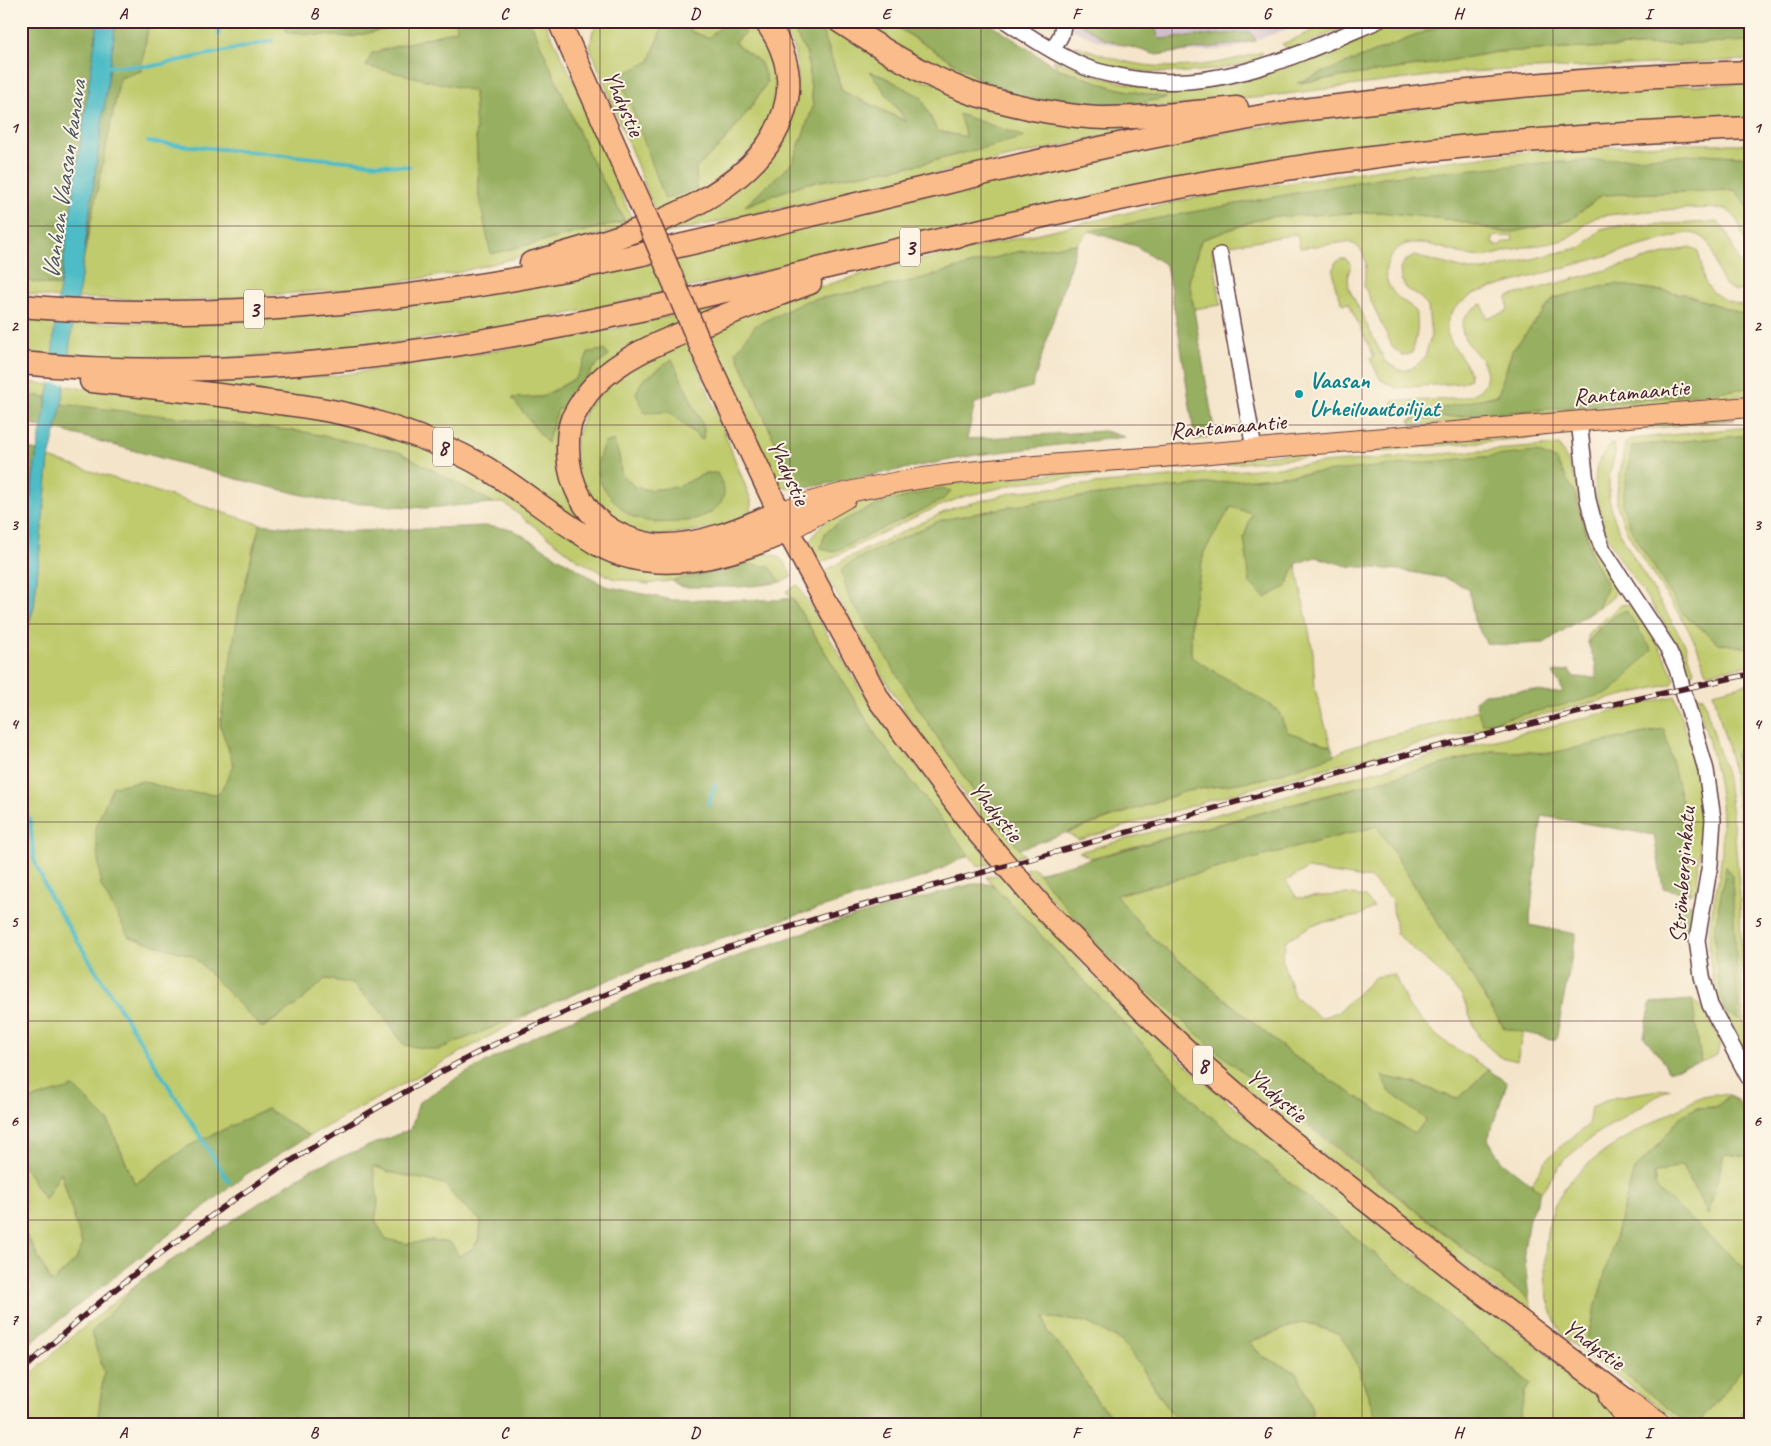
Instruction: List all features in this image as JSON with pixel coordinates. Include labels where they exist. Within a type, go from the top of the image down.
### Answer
[{"type":"highway","points":[[428,293],[627,235],[704,200],[752,166],[765,151],[777,132],[785,111],[789,90],[787,70],[781,48],[772,30],[764,21]]},
{"type":"highway","points":[[839,21],[888,53],[926,72],[969,92],[1012,105],[1059,114],[1104,118],[1239,108],[1270,115]]},
{"type":"highway","name":"Yhdystie","points":[[566,24],[702,350],[784,522],[879,700],[976,830],[1044,908],[1143,1010],[1276,1129],[1474,1286],[1660,1425]]},
{"type":"highway","name":"3","points":[[21,306],[128,312],[214,312],[322,305],[428,293],[580,267],[724,236],[1048,159],[1270,115],[1558,81],[1750,72]]},
{"type":"highway","name":"3","points":[[71,373],[142,369],[238,369],[348,360],[596,319],[1061,211],[1209,181],[1355,159],[1553,139],[1750,128]]},
{"type":"highway","points":[[784,522],[750,525],[721,536],[679,544],[654,545],[634,541],[614,532],[598,521],[584,506],[574,488],[567,454],[572,420],[595,385],[612,369],[647,348],[744,307],[814,282],[851,261]]},
{"type":"highway","name":"8","points":[[32,368],[305,407],[376,422],[420,437],[485,468],[600,545],[622,555],[651,561],[683,561],[710,557],[759,544],[784,522]]},
{"type":"highway","points":[[1586,1370],[1623,1412],[1631,1425]]},
{"type":"main road","name":"Rantamaantie","points":[[784,522],[817,499],[860,489],[957,473],[1750,407]]},
{"type":"street","points":[[1006,21],[1085,67],[1105,74],[1141,80],[1171,82],[1226,76],[1268,65],[1377,21]]},
{"type":"street","points":[[1053,50],[1061,35],[1064,21]]},
{"type":"street","points":[[1220,255],[1254,449]]},
{"type":"street","name":"Strömberginkatu","points":[[1579,421],[1588,500],[1603,550],[1667,647],[1677,669],[1706,770],[1713,819],[1710,864],[1697,940],[1702,976],[1710,1005],[1750,1080]]},
{"type":"shaded area","points":[[1053,21],[1308,21],[1232,49],[1162,54],[1099,41]]},
{"type":"green space","points":[[21,21],[98,21],[60,286],[21,280]]},
{"type":"green space","points":[[116,21],[149,21],[141,71],[120,78],[84,255]]},
{"type":"green space","points":[[149,21],[284,21],[288,33],[351,37],[419,21],[456,21],[457,30],[372,53],[474,91],[479,197],[491,254],[625,221],[590,157],[530,21],[544,21],[583,99],[634,225],[456,273],[351,289],[185,301],[78,298],[84,255],[120,78],[141,71]]},
{"type":"green space","points":[[284,21],[419,21],[351,37],[287,33]]},
{"type":"green space","points":[[456,21],[530,21],[590,157],[625,221],[491,254],[479,197],[474,91],[366,66],[372,53],[457,30]]},
{"type":"green space","points":[[601,21],[664,21],[650,61],[696,168],[721,145],[749,110],[767,82],[761,63],[733,42],[745,33],[709,38],[690,31],[691,21],[755,21],[764,30],[781,80],[764,139],[705,190],[656,213],[590,47],[593,30]]},
{"type":"green space","points":[[664,21],[691,21],[690,31],[708,38],[728,21],[746,33],[734,42],[761,63],[767,82],[749,110],[721,145],[696,168],[697,188],[665,199],[620,76],[650,61]]},
{"type":"green space","points":[[777,21],[788,21],[807,54],[813,107],[793,162],[747,205],[803,184],[921,164],[1024,137],[960,115],[966,137],[937,131],[921,97],[871,72],[908,122],[842,91],[824,34],[800,21],[823,21],[924,81],[1155,125],[627,242],[766,161],[791,123],[798,77],[794,47]]},
{"type":"green space","points":[[788,21],[800,21],[824,34],[842,91],[907,122],[870,72],[884,77],[921,97],[937,131],[966,137],[959,114],[1025,137],[921,164],[803,184],[745,206],[793,162],[813,107],[807,54]]},
{"type":"green space","points":[[853,21],[887,21],[1009,97],[945,72]]},
{"type":"green space","points":[[887,21],[986,21],[1057,68],[1115,88],[1167,98],[1108,109],[1009,97]]},
{"type":"green space","points":[[1080,21],[1153,21],[1159,39],[1251,32],[1256,41],[1157,55],[1104,39],[1080,23]]},
{"type":"green space","points":[[1336,21],[1359,21],[1294,49],[1288,49],[1282,44]]},
{"type":"green space","points":[[1396,21],[1452,21],[1299,83],[1431,64],[1496,52],[1750,41],[1750,60],[1462,72],[1177,106],[1108,109],[1166,98],[1115,88],[1057,68],[1053,60],[1098,76],[1125,83],[1162,87],[1198,86],[1232,82],[1298,63]]},
{"type":"green space","points":[[1452,21],[1750,21],[1750,41],[1496,52],[1431,64],[1297,83]]},
{"type":"green space","points":[[1074,45],[1105,56],[1137,64],[1169,67],[1216,63],[1262,52],[1261,58],[1218,69],[1192,72],[1137,71],[1112,66],[1091,57]]},
{"type":"green space","points":[[1750,83],[1750,119],[1421,142],[1412,140],[842,254],[503,328],[325,352],[207,359],[68,354],[73,322],[209,324],[420,304],[1061,165],[1221,133],[1404,107],[1409,111],[1418,109],[1422,104],[1580,90]]},
{"type":"green space","points":[[1682,144],[1750,144],[1750,157],[1705,154],[1384,177],[1090,231],[1077,244],[1016,252],[908,282],[806,301],[736,352],[796,490],[778,485],[706,328],[777,300],[873,271],[1197,197],[1380,169],[1543,150]]},
{"type":"green space","points":[[1705,154],[1750,157],[1750,212],[1735,190],[1602,195],[1570,220],[1507,233],[1454,220],[1379,212],[1265,217],[1201,240],[1189,280],[1215,435],[1195,440],[1179,334],[1166,265],[1136,246],[1089,231],[1384,177],[1541,163]]},
{"type":"green space","points":[[1735,190],[1750,212],[1750,251],[1738,223],[1731,213],[1726,210],[1703,208],[1597,217],[1563,240],[1489,256],[1465,255],[1427,244],[1415,243],[1404,245],[1390,257],[1386,270],[1386,277],[1391,289],[1395,295],[1412,308],[1417,321],[1417,332],[1412,353],[1403,356],[1393,348],[1364,286],[1366,262],[1363,253],[1356,245],[1347,242],[1300,248],[1297,234],[1212,248],[1221,305],[1194,309],[1189,280],[1201,240],[1265,217],[1379,212],[1454,220],[1507,233],[1570,220],[1602,195]],"holes":[[[1499,235],[1502,237],[1512,235],[1513,240],[1497,246],[1493,244],[1492,239],[1494,236]]]},
{"type":"green space","points":[[1718,222],[1725,229],[1740,264],[1750,271],[1750,291],[1734,290],[1725,285],[1720,277],[1712,249],[1707,241],[1699,235],[1687,233],[1478,292],[1457,306],[1448,319],[1448,335],[1466,364],[1469,373],[1470,379],[1462,383],[1396,388],[1381,380],[1370,359],[1374,356],[1348,303],[1343,304],[1336,289],[1334,279],[1335,263],[1341,259],[1346,259],[1351,265],[1348,275],[1349,289],[1385,361],[1398,370],[1408,370],[1425,357],[1431,335],[1428,307],[1421,298],[1406,288],[1401,279],[1400,269],[1405,261],[1414,256],[1469,270],[1485,270],[1582,247],[1601,229],[1613,226]]},
{"type":"green space","points":[[1077,244],[1032,387],[975,403],[967,439],[1104,431],[1125,437],[976,455],[796,490],[736,352],[755,326],[806,301],[908,282],[1016,252]]},
{"type":"green space","points":[[1690,247],[1697,250],[1708,287],[1724,300],[1750,305],[1750,316],[1683,294],[1614,284],[1554,298],[1512,351],[1498,395],[1426,412],[1394,414],[1393,401],[1443,400],[1474,394],[1481,389],[1487,375],[1485,367],[1467,342],[1462,329],[1465,317],[1478,306],[1482,304],[1487,318],[1508,311],[1507,297]]},
{"type":"green space","points":[[21,280],[60,286],[59,298],[21,293]]},
{"type":"green space","points":[[1614,284],[1683,294],[1750,316],[1750,388],[1576,407],[1410,420],[1426,412],[1498,395],[1512,351],[1554,298]]},
{"type":"green space","points":[[743,299],[638,346],[561,441],[611,543],[491,463],[181,382],[334,376],[482,353],[619,328]],"holes":[[[590,352],[609,355],[594,367],[565,409],[513,398],[542,397],[576,378]]]},
{"type":"green space","points":[[21,317],[55,321],[53,355],[21,352]]},
{"type":"green space","points":[[686,336],[751,500],[751,513],[732,526],[641,538],[590,504],[574,471],[576,439],[589,401],[626,368]],"holes":[[[669,412],[704,428],[702,440]],[[619,455],[621,473],[634,487],[650,490],[678,487],[706,473],[713,512],[689,521],[654,523],[598,461]]]},
{"type":"green space","points":[[604,350],[609,356],[594,367],[565,409],[558,409],[547,443],[512,398],[542,397],[576,378],[589,352]]},
{"type":"green space","points":[[672,359],[704,428],[703,440],[669,412],[645,413],[636,393],[642,381]]},
{"type":"green space","points":[[21,381],[50,385],[47,397],[21,394]]},
{"type":"green space","points":[[64,386],[191,399],[313,415],[400,438],[458,459],[544,517],[771,554],[785,563],[792,576],[781,582],[769,566],[648,584],[612,578],[578,560],[504,503],[494,503],[62,404]]},
{"type":"green space","points":[[1750,388],[1750,395],[1412,426],[1410,420],[1576,407]]},
{"type":"green space","points":[[21,394],[47,397],[43,428],[21,422]]},
{"type":"green space","points":[[62,404],[305,432],[399,452],[494,503],[425,508],[332,502],[241,480],[55,429]]},
{"type":"green space","points":[[1703,417],[1735,420],[1623,431],[1628,426]]},
{"type":"green space","points":[[1750,427],[1750,435],[1632,446],[1719,643],[1750,648],[1750,665],[1707,673],[1696,644],[1626,530],[1617,505],[1617,492],[1625,444],[1631,439]]},
{"type":"green space","points":[[1544,432],[1549,436],[1024,482],[962,497],[921,514],[819,564],[812,551],[810,541],[821,525],[842,511],[864,500],[930,486],[1091,470]]},
{"type":"green space","points":[[1750,435],[1750,648],[1719,643],[1684,615],[1633,534],[1622,505],[1632,446]]},
{"type":"green space","points":[[613,440],[619,455],[621,473],[634,487],[650,490],[678,487],[706,473],[717,473],[723,488],[723,498],[717,507],[708,514],[696,519],[668,523],[633,517],[624,511],[614,500],[599,479],[598,462],[604,443]]},
{"type":"green space","points":[[1611,443],[1614,445],[1615,452],[1609,477],[1609,498],[1612,512],[1620,534],[1685,644],[1694,671],[1690,676],[1661,619],[1615,551],[1606,532],[1596,495],[1595,483],[1599,460]]},
{"type":"green space","points":[[1559,445],[1577,485],[1591,538],[1611,579],[1615,592],[1613,597],[1598,608],[1607,586],[1593,559],[1575,493],[1311,473],[1042,501],[941,520],[857,559],[916,705],[974,792],[1024,855],[1014,858],[925,743],[882,675],[824,572],[845,559],[953,508],[1019,491],[1310,464]]},
{"type":"green space","points":[[21,447],[37,451],[21,563]]},
{"type":"green space","points":[[1536,452],[1555,459],[1575,493],[1593,559],[1607,586],[1598,608],[1544,643],[1504,645],[1486,643],[1474,620],[1469,589],[1445,578],[1399,570],[1348,566],[1316,557],[1296,564],[1286,587],[1265,598],[1250,583],[1244,538],[1252,513],[1231,507],[1204,552],[1191,616],[1191,657],[1278,710],[1287,732],[1331,746],[1335,755],[1263,779],[1187,791],[1019,849],[974,792],[916,705],[849,598],[841,569],[857,559],[941,520],[1042,501]]},
{"type":"green space","points":[[49,458],[260,524],[253,548],[220,725],[235,766],[219,794],[177,792],[143,781],[129,937],[193,956],[262,1028],[299,1003],[325,979],[351,983],[378,1008],[404,1045],[437,1050],[548,1004],[309,1136],[267,1109],[187,1147],[135,1184],[108,1121],[32,1099],[21,1109],[21,650],[34,607]]},
{"type":"green space","points":[[942,488],[951,491],[943,500],[833,552],[821,548],[825,533],[839,523],[867,509]]},
{"type":"green space","points":[[1231,507],[1252,513],[1244,539],[1286,587],[1296,564],[1313,652],[1315,689],[1331,746],[1287,732],[1278,710],[1191,658],[1191,616],[1204,552]]},
{"type":"green space","points":[[260,524],[335,532],[485,526],[512,529],[605,586],[672,600],[778,600],[792,598],[877,737],[969,855],[927,876],[685,949],[437,1050],[404,1045],[378,1008],[351,983],[325,979],[299,1003],[262,1028],[193,956],[129,937],[101,886],[95,828],[113,786],[143,781],[177,792],[219,794],[234,766],[220,725],[239,608]]},
{"type":"green space","points":[[745,564],[769,566],[781,582],[738,587],[683,587],[672,581]]},
{"type":"green space","points":[[798,585],[857,684],[895,738],[992,863],[978,867],[877,737],[786,591]]},
{"type":"green space","points":[[1630,604],[1658,644],[1675,679],[1672,684],[1354,761],[1206,801],[1079,840],[1067,833],[1187,791],[1263,779],[1335,755],[1352,746],[1431,725],[1478,710],[1483,724],[1611,692],[1600,627],[1588,643],[1588,633],[1621,605]]},
{"type":"green space","points":[[1626,610],[1652,650],[1611,692],[1482,724],[1475,701],[1484,694],[1531,690],[1551,693],[1564,692],[1553,673],[1569,670],[1574,677],[1596,678],[1596,665],[1588,643],[1614,616]]},
{"type":"green space","points":[[1750,683],[1750,733],[1735,755],[1750,848],[1750,893],[1732,764],[1713,692]]},
{"type":"green space","points":[[1695,694],[1703,697],[1727,778],[1740,897],[1742,1009],[1744,1027],[1750,1041],[1750,1067],[1727,1021],[1712,973],[1709,938],[1722,854],[1721,805],[1713,757]]},
{"type":"green space","points":[[1675,696],[1696,762],[1701,816],[1697,892],[1689,894],[1688,826],[1663,729],[1552,753],[1492,751],[1091,858],[1079,852],[1525,732]]},
{"type":"green space","points":[[1664,729],[1688,826],[1689,894],[1663,888],[1654,835],[1542,816],[1529,925],[1576,934],[1556,1040],[1504,1028],[1377,826],[1116,895],[1151,937],[1292,1055],[1414,1134],[1426,1120],[1389,1091],[1382,1076],[1414,1083],[1457,1099],[1489,1070],[1507,1083],[1488,1139],[1501,1161],[1541,1192],[1529,1218],[1524,1251],[1529,1299],[1218,1052],[1103,952],[1038,873],[1492,751],[1552,753]]},
{"type":"green space","points":[[1750,733],[1750,848],[1735,755]]},
{"type":"green space","points":[[1377,826],[1504,1028],[1523,1032],[1517,1061],[1498,1056],[1479,1038],[1462,996],[1396,933],[1392,900],[1371,879],[1307,869],[1286,881],[1297,898],[1348,894],[1365,897],[1374,907],[1359,916],[1314,924],[1286,940],[1282,960],[1294,996],[1320,1018],[1338,1012],[1375,977],[1394,974],[1408,1006],[1438,1037],[1489,1070],[1457,1099],[1414,1083],[1389,1091],[1427,1120],[1414,1134],[1292,1055],[1151,937],[1115,895]]},
{"type":"green space","points":[[1726,866],[1732,876],[1739,1019],[1725,1012],[1718,979],[1714,934]]},
{"type":"green space","points":[[1033,867],[1103,952],[1298,1118],[1529,1299],[1535,1319],[1421,1235],[1300,1136],[1178,1030],[1096,950],[1025,869]]},
{"type":"green space","points":[[1001,874],[1092,975],[1203,1080],[1320,1179],[1535,1344],[1609,1405],[1624,1425],[1518,1425],[1525,1392],[1530,1384],[1202,1109],[1124,1023],[986,877]]},
{"type":"green space","points":[[972,884],[992,884],[1124,1023],[1202,1109],[1530,1384],[1525,1392],[1518,1425],[1375,1425],[1376,1418],[1356,1361],[1340,1334],[1303,1322],[1249,1342],[1262,1356],[1297,1373],[1313,1409],[1312,1425],[1179,1425],[1142,1368],[1121,1341],[1086,1322],[1044,1317],[1048,1333],[1067,1354],[1098,1402],[1119,1425],[97,1425],[104,1372],[91,1333],[140,1281],[311,1169],[411,1129],[419,1102],[462,1075],[551,1028],[649,988],[825,925]],"holes":[[[373,1166],[389,1172],[445,1184],[456,1199],[481,1221],[479,1239],[474,1247],[459,1256],[451,1243],[432,1240],[408,1244],[386,1239],[375,1221],[378,1202]]]},
{"type":"green space","points":[[1696,902],[1690,931],[1679,929],[1677,908]]},
{"type":"green space","points":[[1692,1000],[1705,1010],[1720,1043],[1717,1055],[1701,1062]]},
{"type":"green space","points":[[1692,1000],[1701,1062],[1668,1071],[1662,1059],[1644,1037],[1651,1003]]},
{"type":"green space","points":[[74,1087],[108,1121],[135,1184],[187,1147],[267,1109],[309,1136],[248,1173],[21,1350],[21,1299],[34,1289],[21,1265],[21,1225],[52,1283],[76,1260],[82,1244],[61,1172],[45,1200],[21,1162],[21,1109],[32,1099]]},
{"type":"green space","points":[[1670,1088],[1595,1135],[1565,1159],[1541,1192],[1531,1184],[1544,1163],[1555,1151],[1588,1125],[1591,1107],[1616,1097]]},
{"type":"green space","points":[[1714,1094],[1730,1095],[1716,1107],[1695,1108],[1634,1170],[1587,1338],[1606,1359],[1689,1425],[1684,1425],[1567,1340],[1556,1323],[1547,1295],[1545,1275],[1546,1245],[1554,1206],[1564,1189],[1576,1175],[1608,1149],[1648,1125],[1702,1096]]},
{"type":"green space","points":[[1730,1095],[1750,1110],[1750,1118]]},
{"type":"green space","points":[[1730,1095],[1750,1118],[1750,1157],[1724,1154],[1708,1215],[1682,1165],[1654,1174],[1656,1188],[1750,1273],[1750,1359],[1697,1425],[1689,1425],[1606,1359],[1587,1338],[1634,1170],[1657,1147],[1680,1117],[1695,1108],[1716,1107]]},
{"type":"green space","points":[[1724,1154],[1750,1157],[1750,1273],[1655,1188],[1654,1173],[1682,1165],[1708,1214]]},
{"type":"green space","points":[[21,1162],[45,1199],[61,1172],[82,1244],[76,1260],[52,1283],[21,1225]]},
{"type":"green space","points":[[372,1165],[389,1172],[445,1184],[456,1199],[481,1221],[478,1239],[474,1247],[459,1256],[432,1240],[408,1244],[386,1239],[375,1221],[378,1202]]},
{"type":"green space","points":[[21,1265],[34,1290],[21,1299]]},
{"type":"green space","points":[[140,1281],[91,1333],[104,1372],[97,1425],[21,1425],[21,1384],[60,1347]]},
{"type":"green space","points":[[1043,1317],[1086,1322],[1121,1341],[1142,1368],[1179,1425],[1119,1425],[1098,1402],[1067,1354],[1048,1333]]},
{"type":"green space","points":[[1303,1322],[1340,1334],[1356,1361],[1376,1418],[1375,1425],[1312,1425],[1313,1409],[1297,1373],[1262,1356],[1249,1342]]},
{"type":"green space","points":[[1750,1359],[1750,1399],[1737,1425],[1697,1425]]},
{"type":"green space","points":[[1750,1399],[1750,1425],[1737,1425]]},
{"type":"water","points":[[98,21],[116,21],[62,404],[49,458],[34,607],[21,650],[21,563],[37,451],[50,385],[55,321]]},
{"type":"pier","points":[[50,355],[70,357],[67,384],[48,383]]},
{"type":"waterway","points":[[219,21],[219,35]]},
{"type":"waterway","points":[[107,66],[153,66],[272,41]]},
{"type":"waterway","points":[[148,142],[410,167]]},
{"type":"waterway","points":[[708,804],[715,785]]},
{"type":"waterway","points":[[30,819],[34,860],[51,899],[229,1182]]},
{"type":"railway","points":[[21,1372],[106,1297],[150,1262],[240,1195],[287,1164],[382,1105],[462,1061],[613,991],[739,944],[825,916],[1424,750],[1596,708],[1750,674]]},
{"type":"place","name":"Vaasan Urheiluautoilijat","points":[[1299,394]]},
{"type":"water label","name":"Vanhan Vaasan kanava","points":[[63,180]]}]
